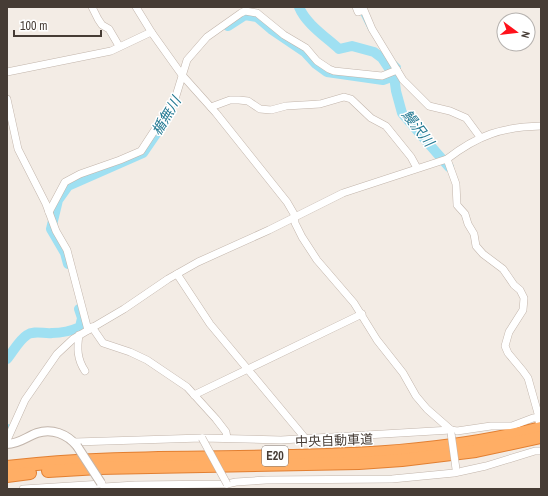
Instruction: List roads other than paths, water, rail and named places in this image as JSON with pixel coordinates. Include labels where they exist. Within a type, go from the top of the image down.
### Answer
[{"type":"highway","name":"中央自動車道","points":[[7,467],[99,459],[304,455],[402,451],[475,442],[513,435],[540,421]]},
{"type":"highway","name":"中央自動車道","points":[[7,476],[42,471],[99,468],[351,463],[402,460],[476,451],[541,437]]},
{"type":"street","points":[[92,7],[102,25],[109,29],[119,46]]},
{"type":"street","points":[[136,7],[152,33],[182,75],[211,107],[287,202],[295,217],[295,223],[302,237],[317,260],[354,302],[377,340],[403,373],[416,396],[426,409],[451,431],[456,471]]},
{"type":"street","points":[[358,10],[364,10],[372,29],[403,80],[429,106],[450,111],[466,118],[480,137]]},
{"type":"street","points":[[50,214],[65,182],[80,174],[141,151],[175,99],[187,60],[207,37],[245,11],[257,13],[284,35],[306,48],[317,61],[334,71],[382,76],[398,72]]},
{"type":"street","points":[[7,72],[111,51],[119,46],[152,33]]},
{"type":"street","points":[[211,107],[230,100],[239,100],[248,101],[260,108],[271,110],[286,106],[320,104],[347,97],[371,118],[386,126],[411,157],[417,168]]},
{"type":"street","points":[[7,99],[18,149],[46,204],[56,231],[67,250],[90,328],[103,343],[130,352],[147,360],[187,387],[216,419],[226,432],[227,438]]},
{"type":"street","points":[[7,440],[25,400],[57,354],[73,339],[124,309],[177,274],[198,262],[269,230],[343,193],[448,159],[458,150],[480,137],[519,126],[541,126]]},
{"type":"street","points":[[448,159],[456,184],[458,205],[465,214],[468,224],[474,234],[476,246],[483,254],[503,269],[514,285],[520,290],[524,298],[523,310],[509,332],[505,346],[512,360],[523,370],[528,378],[540,421]]},
{"type":"street","points":[[177,274],[210,324],[306,438]]},
{"type":"street","points":[[194,395],[362,314]]},
{"type":"street","points":[[80,335],[78,356],[85,371]]},
{"type":"street","points":[[76,444],[202,438],[281,440],[457,431],[491,426],[512,426],[532,418],[540,421]]},
{"type":"street","points":[[7,444],[19,442],[36,433],[45,431],[61,433],[76,444],[103,486]]},
{"type":"street","points":[[202,438],[229,486]]},
{"type":"street","points":[[23,489],[135,485],[229,486],[236,482],[266,480],[392,479],[486,466],[535,451],[541,451]]},
{"type":"waterway","name":"鰻沢川","points":[[299,7],[311,25],[339,49],[352,46],[374,52],[382,58],[394,76],[396,91],[402,113],[449,167]]},
{"type":"waterway","name":"楯無川","points":[[361,14],[369,30]]},
{"type":"waterway","name":"楯無川","points":[[228,26],[245,15],[257,17],[271,29],[305,52],[316,64],[327,72],[383,80],[394,76]]},
{"type":"waterway","name":"楯無川","points":[[396,62],[400,66],[400,69]]},
{"type":"waterway","name":"楯無川","points":[[68,264],[65,253],[51,229],[58,200],[68,186],[143,153],[158,131]]},
{"type":"waterway","name":"楯無川","points":[[7,359],[21,340],[30,334],[36,332],[59,333],[80,327],[82,318],[79,309]]}]
